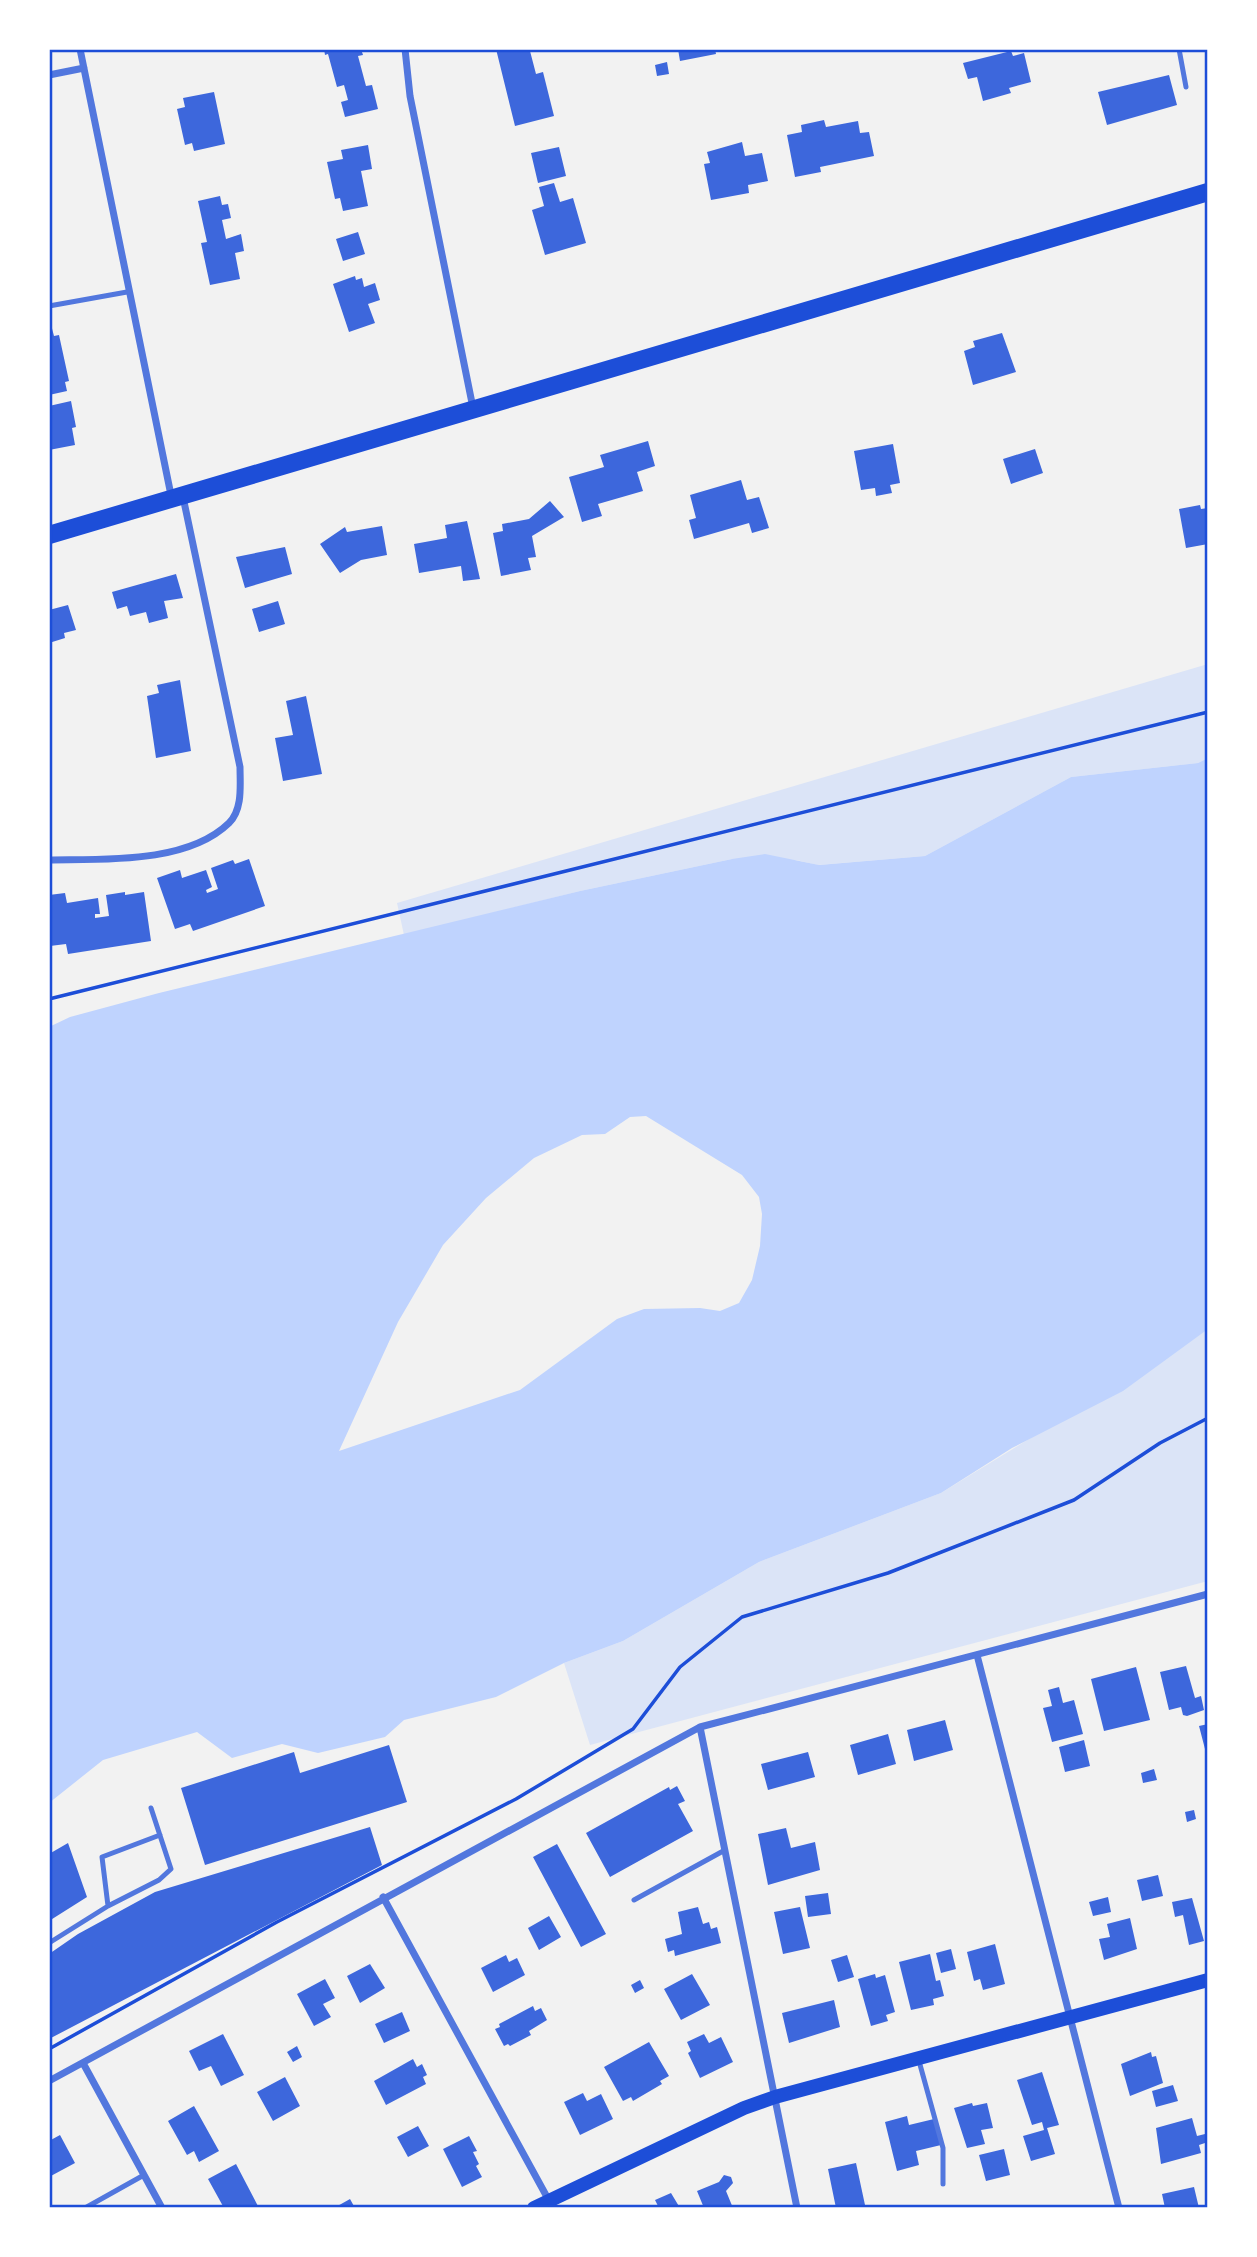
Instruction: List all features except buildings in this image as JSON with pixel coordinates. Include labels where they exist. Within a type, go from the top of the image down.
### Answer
[{"type":"main road","points":[[49,535],[1208,192]]},
{"type":"main road","points":[[534,2208],[551,2204],[744,2108],[775,2097],[1208,1980]]},
{"type":"street","points":[[49,860],[141,858],[194,845],[230,822],[240,802],[240,767],[127,292],[80,49]]},
{"type":"street","points":[[405,49],[410,96],[473,408]]},
{"type":"street","points":[[49,75],[84,68]]},
{"type":"street","points":[[49,2081],[700,1727],[1208,1594]]},
{"type":"street","points":[[977,1655],[1119,2208]]},
{"type":"street","points":[[700,1727],[797,2208]]},
{"type":"street","points":[[383,1897],[551,2204]]},
{"type":"street","points":[[83,2063],[162,2208]]},
{"type":"lane","points":[[1179,49],[1186,87]]},
{"type":"lane","points":[[49,306],[127,292]]},
{"type":"lane","points":[[49,1943],[108,1906],[159,1880],[171,1869],[151,1808]]},
{"type":"lane","points":[[108,1906],[102,1857],[160,1835]]},
{"type":"lane","points":[[634,1900],[724,1850]]},
{"type":"lane","points":[[918,2058],[943,2148],[943,2184]]},
{"type":"lane","points":[[85,2208],[144,2175]]},
{"type":"path","points":[[49,999],[686,844],[1208,712]]},
{"type":"path","points":[[49,2049],[277,1922],[516,1799],[633,1729],[680,1667],[741,1617],[888,1573],[1074,1500],[1160,1443],[1208,1418]]},
{"type":"shaded area","points":[[1208,664],[1208,758],[1198,763],[1071,777],[925,856],[818,865],[796,860],[732,859],[580,891],[404,935],[397,903]]},
{"type":"shaded area","points":[[1208,1329],[1208,1581],[590,1745],[564,1663],[623,1641],[759,1562],[941,1493]]},
{"type":"water","points":[[1208,758],[1208,1329],[1123,1391],[1012,1448],[941,1493],[759,1562],[623,1641],[564,1663],[496,1697],[404,1720],[385,1737],[318,1753],[282,1744],[232,1758],[197,1732],[103,1760],[49,1803],[49,1027],[70,1017],[159,993],[580,891],[732,859],[765,854],[819,865],[925,856],[1071,777],[1198,763]],"holes":[[[646,1116],[742,1175],[759,1197],[762,1214],[760,1246],[752,1280],[739,1303],[720,1311],[700,1308],[644,1309],[617,1319],[520,1390],[339,1451],[398,1322],[443,1245],[486,1198],[534,1158],[582,1135],[605,1134],[630,1117]]]}]
